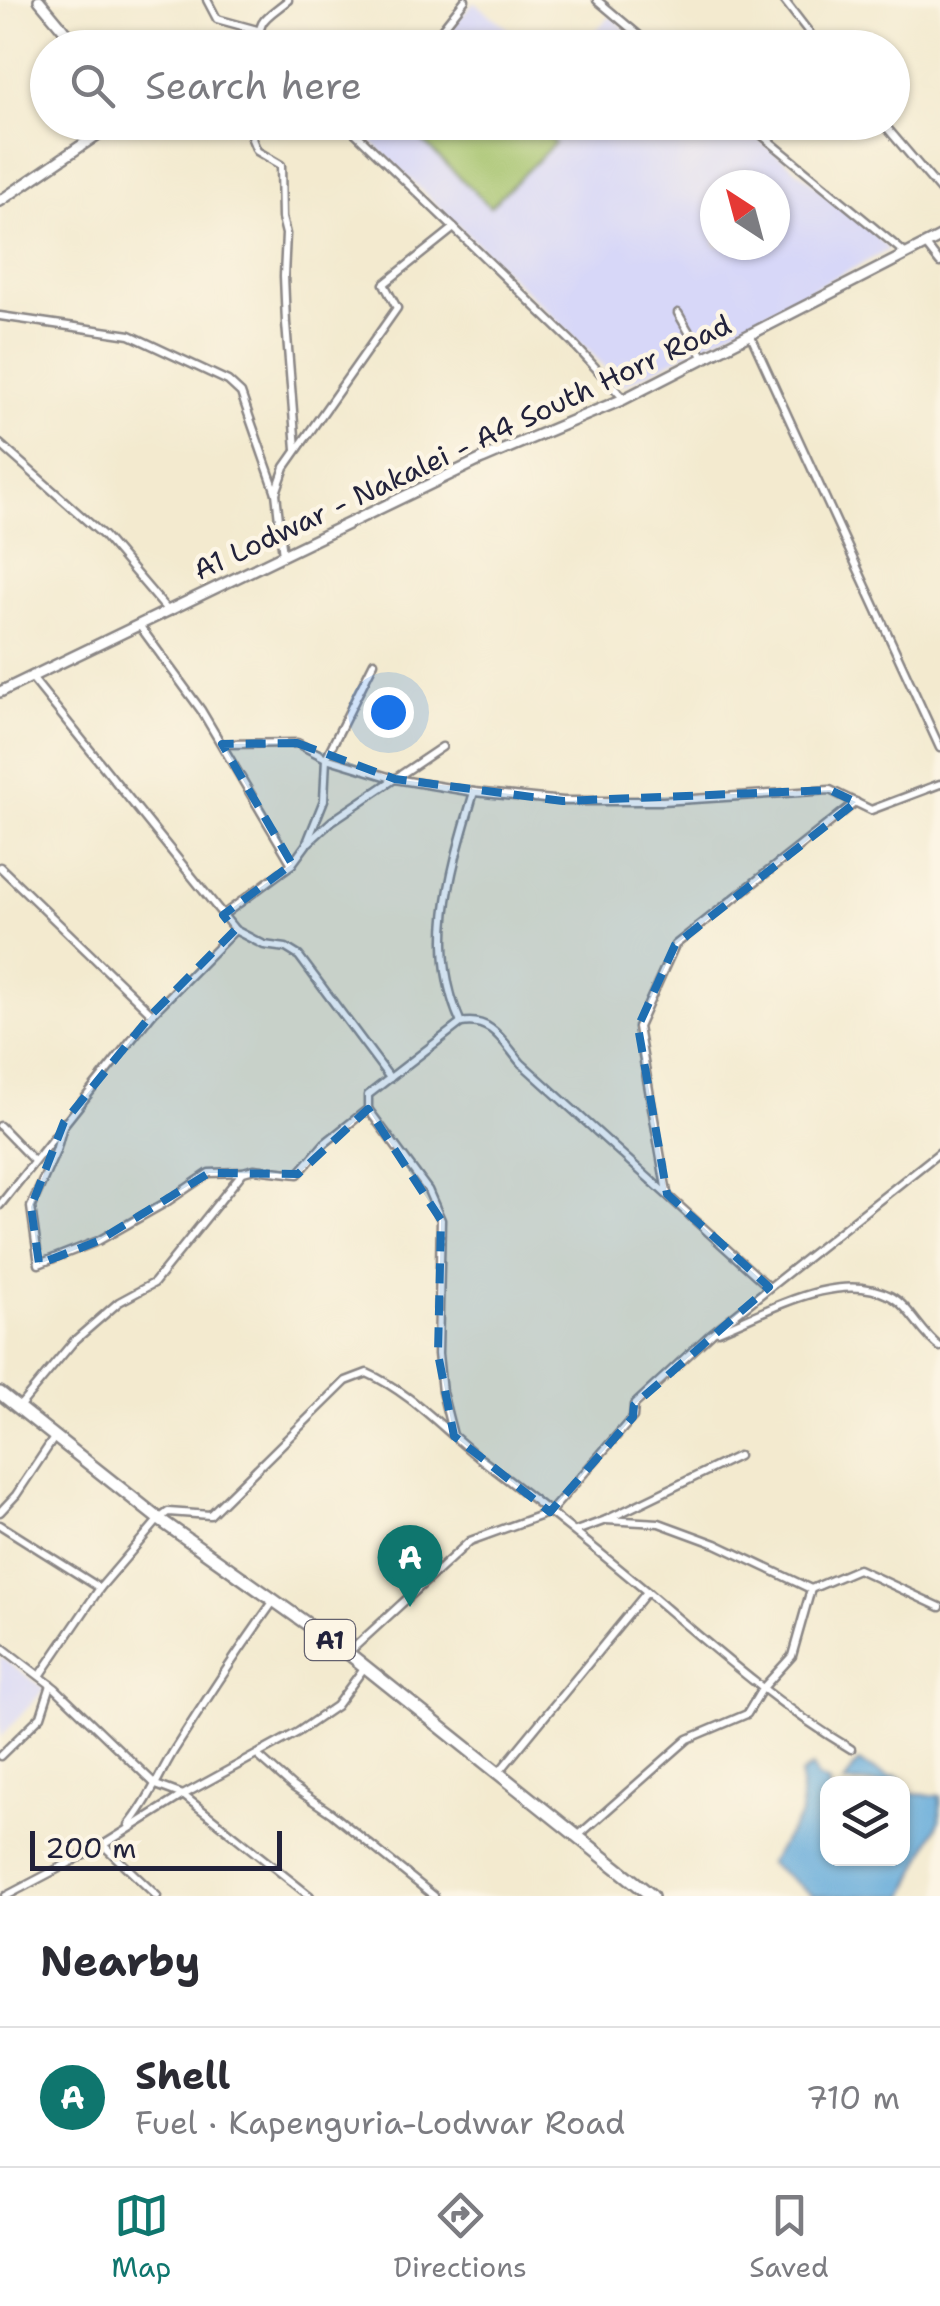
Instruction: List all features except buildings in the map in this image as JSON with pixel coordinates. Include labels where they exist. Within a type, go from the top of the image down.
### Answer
[{"type":"highway","name":"A1","points":[[0,1393],[159,1518],[348,1653],[652,1896]]},
{"type":"main road","points":[[39,0],[65,30]]},
{"type":"main road","points":[[0,200],[89,140]]},
{"type":"main road","name":"A1 Lodwar - Nakalei - A4 South Horr Road","points":[[0,692],[482,458],[624,399],[940,237]]},
{"type":"street","points":[[207,0],[217,20],[249,30]]},
{"type":"street","points":[[261,30],[288,0]]},
{"type":"street","points":[[441,30],[465,0]]},
{"type":"street","points":[[597,0],[633,30]]},
{"type":"street","points":[[784,0],[807,30]]},
{"type":"street","points":[[252,140],[258,151],[281,165],[286,323],[296,449]]},
{"type":"street","points":[[362,140],[572,342],[624,399]]},
{"type":"street","points":[[768,140],[906,254]]},
{"type":"street","points":[[897,140],[940,190]]},
{"type":"street","points":[[276,492],[296,449],[398,308],[384,284],[454,228]]},
{"type":"street","points":[[925,244],[940,263]]},
{"type":"street","points":[[678,313],[705,359]]},
{"type":"street","points":[[0,316],[130,335],[228,381],[241,393],[276,492],[283,556]]},
{"type":"street","points":[[751,336],[940,748]]},
{"type":"street","points":[[0,444],[104,536],[168,611]]},
{"type":"street","points":[[139,625],[201,710],[292,864]]},
{"type":"street","points":[[306,845],[324,800],[326,758],[374,662]]},
{"type":"street","points":[[32,678],[235,930],[264,946],[286,948],[298,956],[390,1078]]},
{"type":"street","points":[[222,744],[297,743],[326,758],[395,779],[474,792],[563,800],[663,801],[830,790],[871,810],[940,784]]},
{"type":"street","points":[[223,914],[292,864],[332,821],[442,747]]},
{"type":"street","points":[[461,1023],[450,997],[444,938],[446,888],[474,792]]},
{"type":"street","points":[[667,1194],[638,1027],[674,945],[856,802]]},
{"type":"street","points":[[0,867],[152,1014]]},
{"type":"street","points":[[0,1205],[152,1014],[235,930]]},
{"type":"street","points":[[454,1436],[442,1392],[438,1354],[441,1220],[428,1190],[368,1109],[368,1096],[461,1023],[477,1020],[492,1028],[521,1064],[768,1288]]},
{"type":"street","points":[[64,1122],[56,1151],[31,1207],[39,1264],[98,1240],[209,1173],[254,1169],[298,1174],[325,1143],[368,1109]]},
{"type":"street","points":[[0,1126],[34,1160]]},
{"type":"street","points":[[348,1653],[470,1541],[550,1512],[634,1417],[634,1405],[712,1333],[940,1152]]},
{"type":"street","points":[[18,1408],[74,1341],[119,1302],[154,1282],[242,1172]]},
{"type":"street","points":[[712,1333],[818,1293],[855,1286],[892,1297],[940,1346]]},
{"type":"street","points":[[40,1676],[100,1588],[159,1518],[168,1512],[210,1515],[346,1380],[367,1373],[389,1383],[762,1689],[850,1749]]},
{"type":"street","points":[[0,1512],[54,1438]]},
{"type":"street","points":[[574,1531],[606,1520],[738,1456]]},
{"type":"street","points":[[606,1520],[660,1523],[811,1589],[858,1569],[940,1607]]},
{"type":"street","points":[[0,1524],[100,1588]]},
{"type":"street","points":[[578,1836],[688,1738],[747,1714],[762,1689],[792,1656],[811,1589]]},
{"type":"street","points":[[500,1771],[647,1592]]},
{"type":"street","points":[[125,1830],[146,1804],[203,1704],[274,1602]]},
{"type":"street","points":[[0,1646],[52,1685],[156,1784],[183,1796],[310,1896]]},
{"type":"street","points":[[6,1896],[103,1845],[336,1706],[365,1667]]},
{"type":"street","points":[[0,1756],[41,1716],[52,1685]]},
{"type":"street","points":[[257,1756],[434,1896]]},
{"type":"street","points":[[103,1845],[158,1896]]},
{"type":"highlighted area","points":[[297,743],[395,779],[563,801],[830,790],[856,802],[675,945],[638,1027],[667,1194],[769,1287],[634,1405],[633,1417],[550,1512],[454,1436],[438,1354],[441,1220],[368,1109],[298,1174],[209,1173],[98,1241],[39,1264],[31,1207],[64,1122],[152,1014],[235,930],[223,915],[292,864],[222,744]]},
{"type":"shaded area","points":[[474,2],[510,30],[448,30]]},
{"type":"shaded area","points":[[611,16],[628,30],[596,30]]},
{"type":"shaded area","points":[[369,140],[761,140],[889,250],[624,385]]},
{"type":"shaded area","points":[[0,1656],[45,1689],[0,1738]]},
{"type":"green space","points":[[421,140],[555,143],[490,207]]},
{"type":"water","points":[[858,1762],[888,1776],[849,1776]]},
{"type":"water","points":[[812,1767],[818,1778],[820,1866],[910,1866],[910,1792],[940,1796],[940,1819],[905,1896],[814,1896],[769,1863],[801,1815],[801,1775]]},
{"type":"place","name":"Shell","points":[[410,1607]]}]
